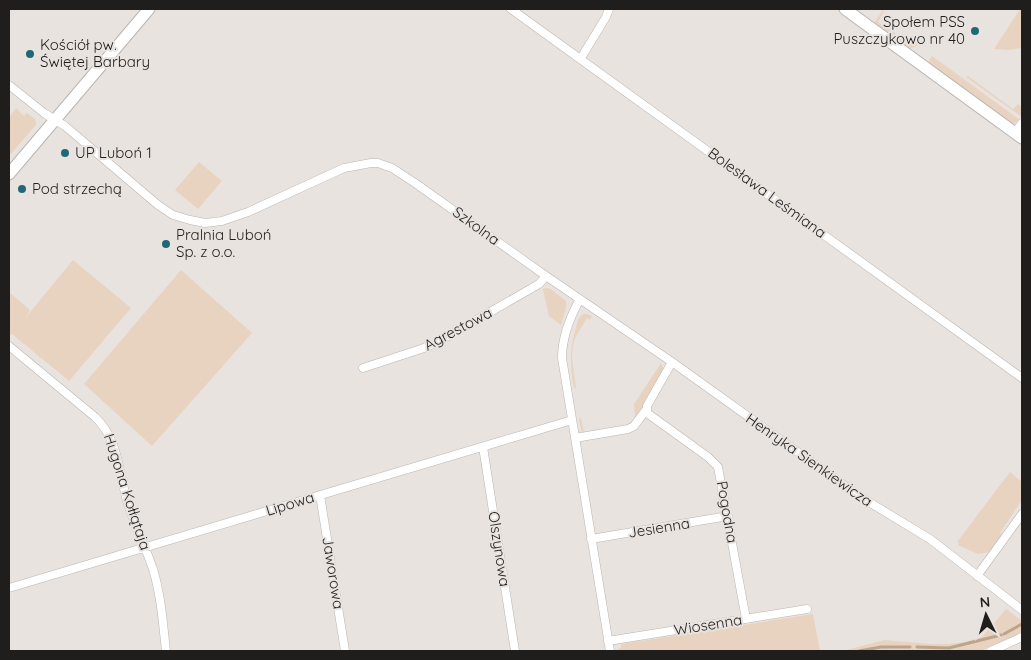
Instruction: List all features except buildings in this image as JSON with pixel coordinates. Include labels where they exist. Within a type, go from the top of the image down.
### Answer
[{"type":"street","points":[[9,174],[148,9]]},
{"type":"street","name":"Bolesława Leśmiana","points":[[511,9],[1022,378]]},
{"type":"street","points":[[581,58],[609,9]]},
{"type":"street","points":[[845,9],[1018,135],[1022,123]]},
{"type":"street","name":"Szkolna","points":[[9,85],[44,113],[65,126],[162,208],[173,215],[198,222],[214,222],[238,216],[344,168],[371,163],[385,165],[415,183],[580,299]]},
{"type":"street","name":"Agrestowa","points":[[363,368],[421,349],[436,342],[539,284],[546,276]]},
{"type":"street","points":[[580,299],[568,325],[562,352],[610,651]]},
{"type":"street","name":"Henryka Sienkiewicza","points":[[580,299],[672,362],[859,496],[930,540],[1022,610]]},
{"type":"street","name":"Hugona Kołłątaja","points":[[9,346],[106,428],[115,452],[132,515],[156,582],[166,651]]},
{"type":"street","points":[[575,438],[628,430],[634,426],[646,410],[672,362]]},
{"type":"street","name":"Pogodna","points":[[646,410],[647,414],[653,419],[708,457],[716,464],[720,471],[746,619]]},
{"type":"street","name":"Lipowa","points":[[9,588],[572,420]]},
{"type":"street","name":"Olszynowa","points":[[483,447],[516,651]]},
{"type":"street","name":"Jaworowa","points":[[320,495],[345,651]]},
{"type":"street","points":[[978,576],[1022,514]]},
{"type":"street","name":"Jesienna","points":[[591,539],[728,516]]},
{"type":"street","name":"Wiosenna","points":[[608,641],[807,609]]},
{"type":"street","points":[[991,651],[1022,637]]},
{"type":"shaded area","points":[[1020,9],[1022,9],[1022,48],[994,49]]},
{"type":"shaded area","points":[[883,10],[878,22],[913,46],[917,40],[921,41],[913,47],[909,48],[874,23]]},
{"type":"shaded area","points":[[932,56],[1020,120],[1014,123],[1009,122],[928,63]]},
{"type":"shaded area","points":[[968,76],[1013,109],[1018,104],[1022,107],[1022,117],[966,77]]},
{"type":"shaded area","points":[[16,108],[24,116],[27,113],[35,119],[36,125],[9,156],[9,117]]},
{"type":"shaded area","points":[[199,162],[222,181],[198,209],[175,190]]},
{"type":"shaded area","points":[[73,260],[131,308],[69,381],[12,334],[9,336],[9,292],[30,310],[26,317]]},
{"type":"shaded area","points":[[181,270],[252,333],[152,446],[84,384]]},
{"type":"shaded area","points":[[547,288],[566,301],[561,325],[549,316],[543,289]]},
{"type":"shaded area","points":[[583,314],[592,316],[590,320],[587,318],[573,345],[572,359],[576,388],[574,388],[571,351],[577,322]]},
{"type":"shaded area","points":[[661,363],[663,372],[638,415],[633,422],[625,428],[585,434],[582,433],[579,419],[581,418],[584,433],[624,427],[635,419],[634,404]]},
{"type":"shaded area","points":[[1010,472],[1022,482],[1022,500],[1000,533],[1002,535],[991,552],[978,554],[958,545],[959,543],[957,542]]},
{"type":"shaded area","points":[[1006,609],[1022,621],[1022,632],[981,651],[842,651],[885,640],[930,644],[965,642],[982,637]]},
{"type":"shaded area","points":[[813,614],[820,651],[617,651],[621,644]]},
{"type":"waterway","points":[[1004,634],[1022,624]]},
{"type":"waterway","points":[[917,647],[949,648],[1001,635]]},
{"type":"waterway","points":[[859,651],[881,647],[910,647]]},
{"type":"place","name":"Społem PSS Puszczykowo nr 40","points":[[975,31]]},
{"type":"place","name":"Kościół pw. Świętej Barbary","points":[[30,54]]},
{"type":"place","name":"UP Luboń 1","points":[[65,153]]},
{"type":"place","name":"Pod strzechą","points":[[22,189]]},
{"type":"place","name":"Pralnia Luboń Sp. z o.o.","points":[[166,244]]}]
